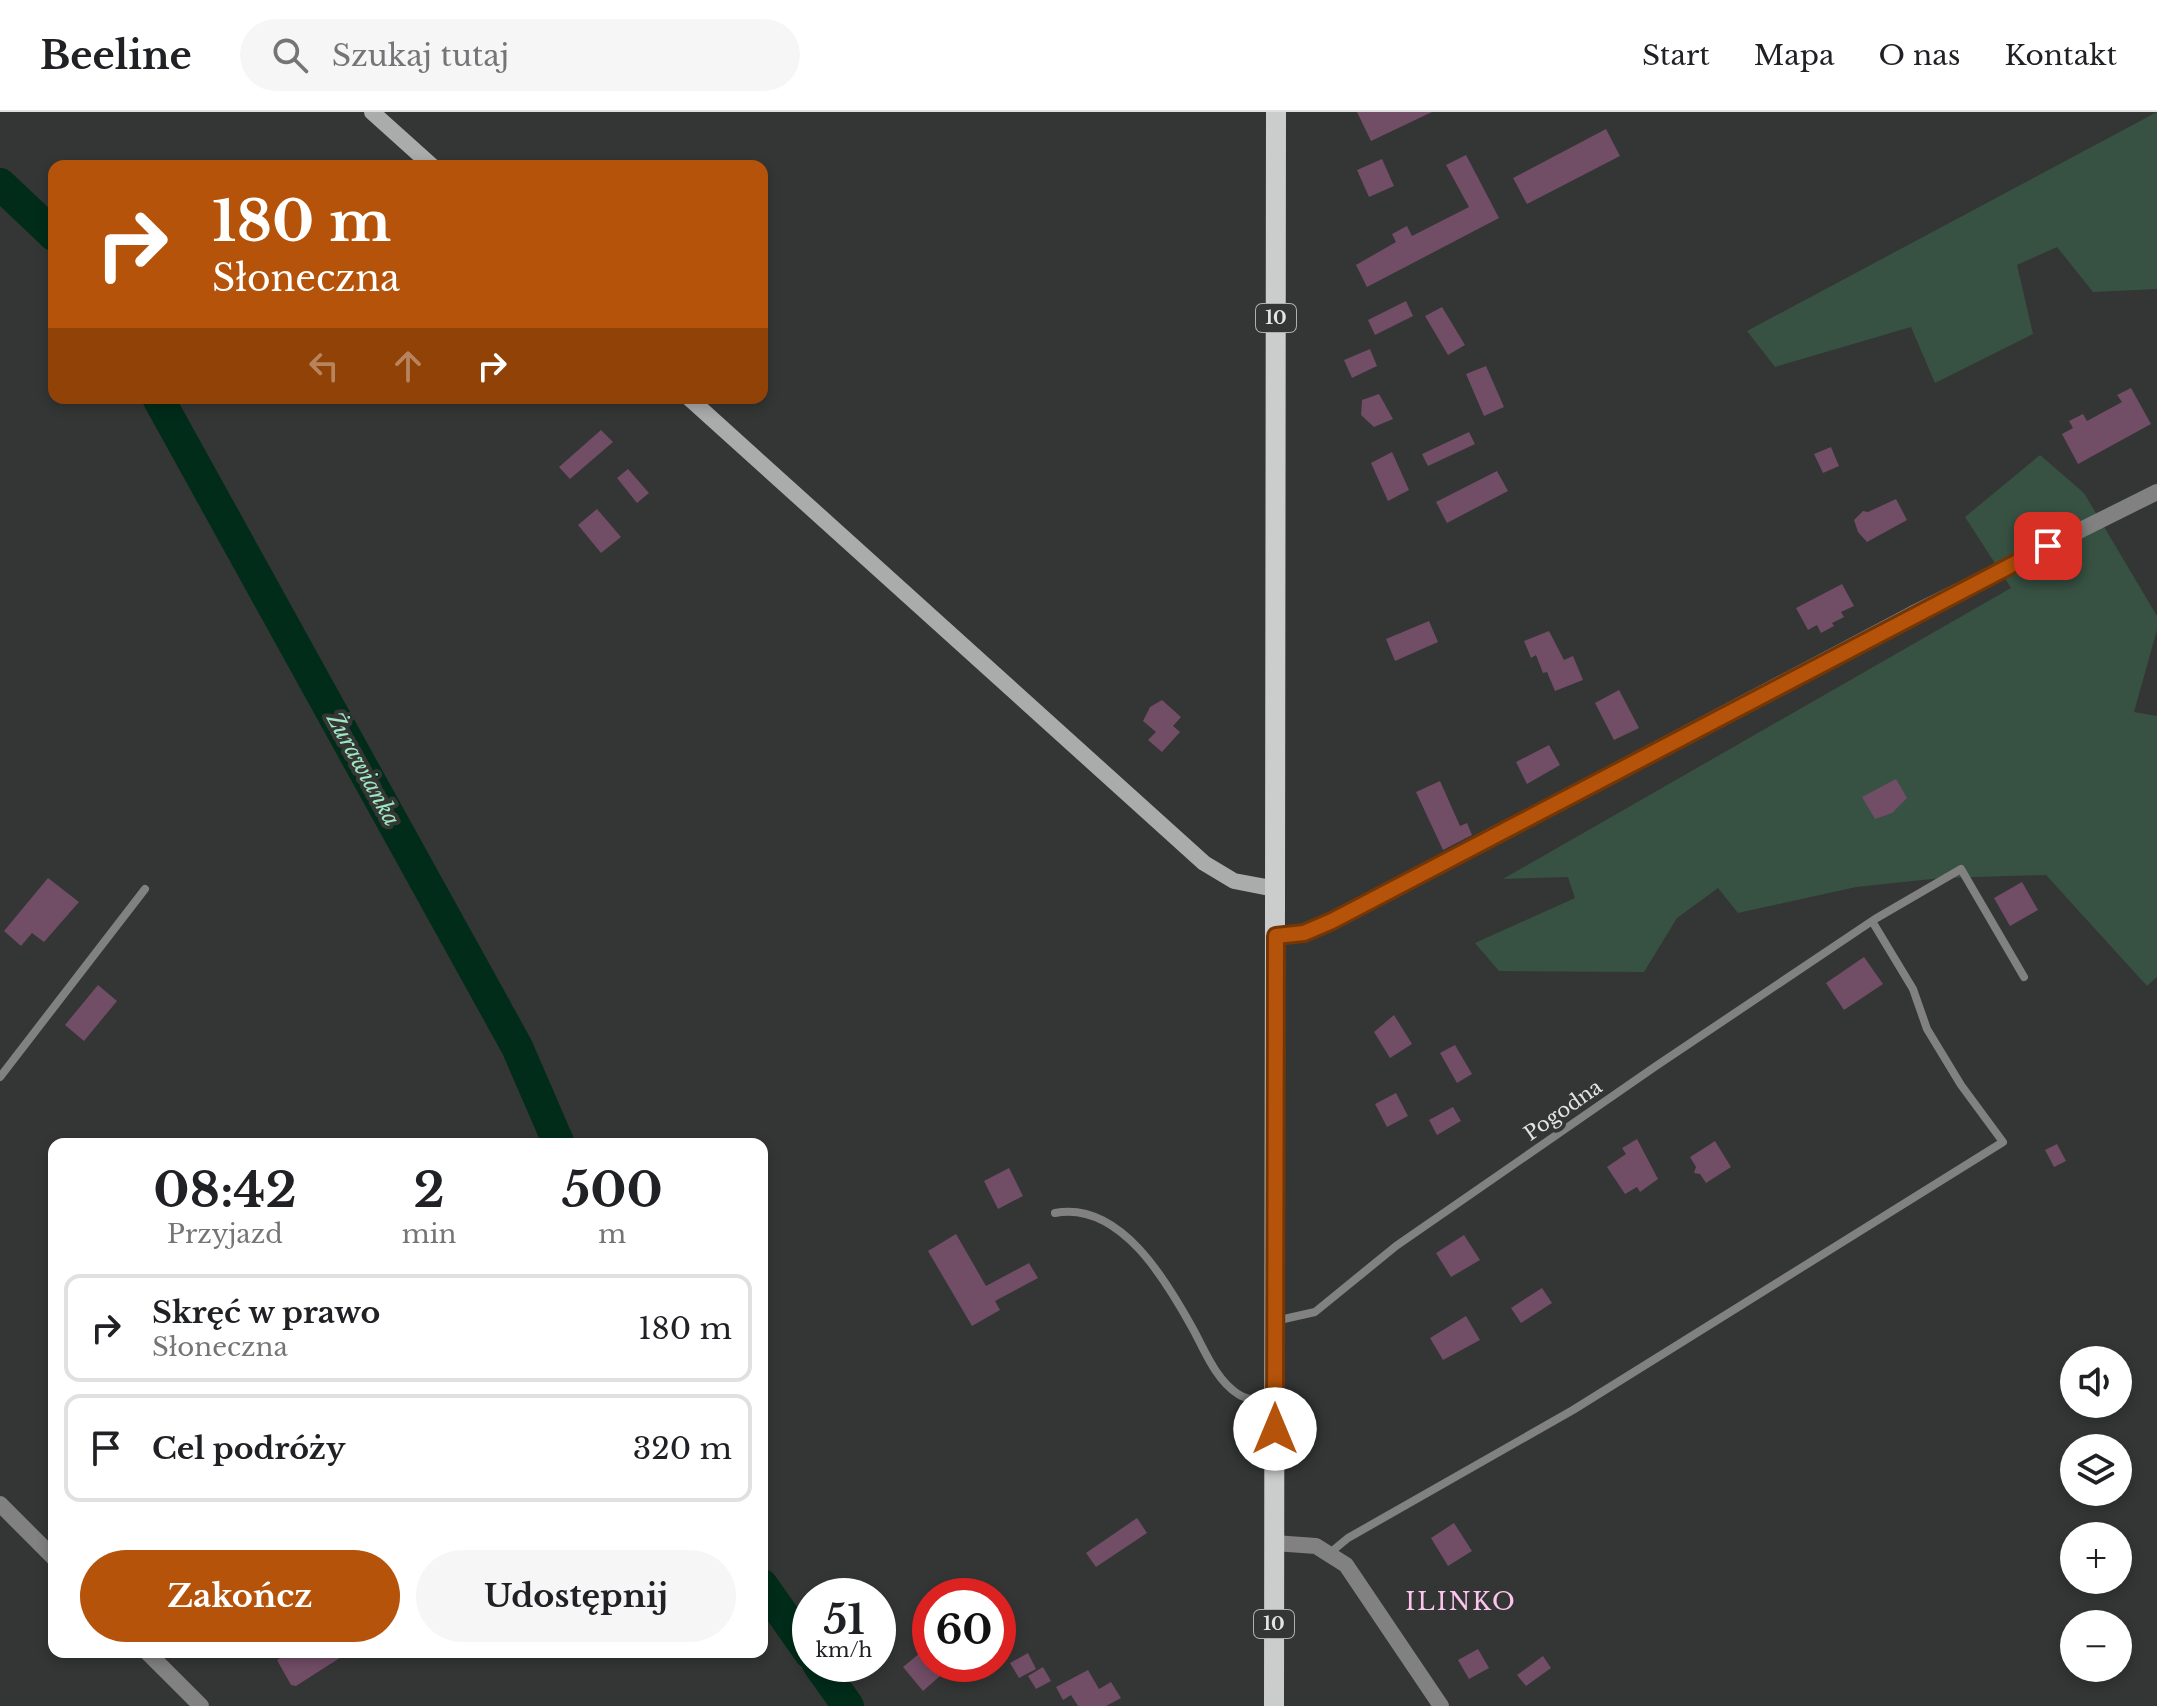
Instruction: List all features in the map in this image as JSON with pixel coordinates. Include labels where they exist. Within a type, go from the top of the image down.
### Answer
[{"type":"main road","name":"10","points":[[1274,1706],[1276,112]]},
{"type":"street","points":[[372,112],[425,160]]},
{"type":"street","points":[[696,404],[1204,863],[1234,881],[1276,889]]},
{"type":"street","points":[[1276,936],[1304,933],[1332,921],[1912,614],[2157,492]]},
{"type":"street","points":[[0,1504],[48,1552]]},
{"type":"street","points":[[1274,1543],[1316,1546],[1331,1552],[1362,1583],[1441,1706]]},
{"type":"street","points":[[153,1658],[201,1706]]},
{"type":"lane","name":"Pogodna","points":[[1274,1321],[1315,1312],[1448,1209],[1872,921],[1961,869],[2024,977]]},
{"type":"lane","points":[[0,1077],[145,889]]},
{"type":"lane","points":[[1331,1552],[1348,1538],[1573,1410],[2003,1142],[1961,1085],[1927,1029],[1913,989],[1872,921]]},
{"type":"lane","points":[[1055,1213],[1084,1211],[1121,1232],[1168,1290],[1226,1383],[1245,1398],[1275,1401]]},
{"type":"green space","points":[[2157,112],[2157,289],[2093,292],[2057,247],[2017,265],[2033,334],[1935,383],[1911,327],[1775,367],[1747,331]]},
{"type":"green space","points":[[2040,455],[2084,493],[2157,616],[2157,630],[2134,712],[2157,716],[2157,977],[2147,986],[2046,875],[1941,878],[1856,887],[1738,913],[1718,888],[1677,918],[1644,972],[1499,971],[1475,943],[1575,898],[1568,877],[1503,879],[2011,588],[1965,517]]},
{"type":"building","points":[[1357,112],[1432,112],[1371,141]]},
{"type":"building","points":[[1606,129],[1620,156],[1527,204],[1513,178]]},
{"type":"building","points":[[1466,155],[1499,218],[1367,287],[1356,265],[1396,242],[1392,234],[1407,226],[1412,236],[1469,207],[1446,165]]},
{"type":"building","points":[[1382,159],[1394,186],[1369,197],[1357,170]]},
{"type":"building","points":[[1406,301],[1413,316],[1375,335],[1368,320]]},
{"type":"building","points":[[1442,307],[1465,345],[1448,355],[1425,316]]},
{"type":"building","points":[[1370,349],[1377,366],[1352,378],[1344,360]]},
{"type":"building","points":[[1486,366],[1504,407],[1484,416],[1466,374]]},
{"type":"building","points":[[2131,388],[2151,424],[2078,464],[2062,434],[2073,428],[2069,421],[2083,414],[2087,421],[2122,402],[2117,395]]},
{"type":"building","points":[[1379,394],[1393,419],[1374,427],[1361,415],[1362,400]]},
{"type":"building","points":[[601,430],[613,442],[570,479],[559,467]]},
{"type":"building","points":[[1469,432],[1475,444],[1428,466],[1422,454]]},
{"type":"building","points":[[1831,447],[1839,466],[1823,473],[1814,454]]},
{"type":"building","points":[[1392,452],[1409,490],[1388,501],[1371,463]]},
{"type":"building","points":[[628,469],[649,493],[637,503],[617,478]]},
{"type":"building","points":[[1497,471],[1508,491],[1447,523],[1436,502]]},
{"type":"building","points":[[1896,499],[1907,520],[1867,542],[1858,532],[1854,520],[1863,511],[1868,512]]},
{"type":"building","points":[[597,509],[621,537],[601,553],[578,525]]},
{"type":"building","points":[[1842,584],[1854,606],[1841,612],[1844,617],[1821,633],[1817,625],[1808,630],[1796,608]]},
{"type":"building","points":[[1429,621],[1438,642],[1395,661],[1386,639]]},
{"type":"building","points":[[1549,631],[1564,660],[1573,656],[1583,680],[1555,691],[1547,672],[1543,673],[1536,655],[1531,658],[1524,641]]},
{"type":"building","points":[[1619,690],[1639,728],[1614,740],[1595,703]]},
{"type":"building","points":[[1162,700],[1181,717],[1173,726],[1180,732],[1162,752],[1148,740],[1156,732],[1143,721],[1150,707]]},
{"type":"building","points":[[1549,745],[1560,765],[1527,784],[1516,762]]},
{"type":"building","points":[[1896,779],[1907,798],[1892,813],[1875,819],[1862,797]]},
{"type":"building","points":[[1440,781],[1460,826],[1467,823],[1472,835],[1443,850],[1416,792]]},
{"type":"building","points":[[48,878],[79,902],[44,942],[32,933],[21,946],[4,931]]},
{"type":"building","points":[[2022,882],[2038,910],[2010,926],[1994,898]]},
{"type":"building","points":[[1864,957],[1883,984],[1844,1010],[1826,983]]},
{"type":"building","points":[[98,985],[117,1001],[84,1041],[65,1025]]},
{"type":"building","points":[[1394,1015],[1412,1044],[1390,1058],[1374,1032]]},
{"type":"building","points":[[1455,1045],[1472,1074],[1457,1083],[1440,1053]]},
{"type":"building","points":[[1396,1093],[1408,1116],[1387,1127],[1375,1104]]},
{"type":"building","points":[[1453,1107],[1461,1121],[1437,1135],[1429,1120]]},
{"type":"building","points":[[1637,1139],[1658,1179],[1640,1192],[1637,1187],[1625,1194],[1607,1167],[1626,1154],[1622,1148]]},
{"type":"building","points":[[1715,1141],[1731,1167],[1706,1183],[1700,1174],[1694,1173],[1696,1167],[1690,1157]]},
{"type":"building","points":[[2057,1144],[2066,1161],[2054,1167],[2045,1150]]},
{"type":"building","points":[[1009,1168],[1023,1196],[998,1209],[984,1181]]},
{"type":"building","points":[[956,1234],[986,1286],[1029,1263],[1038,1278],[995,1301],[1000,1310],[972,1326],[928,1251]]},
{"type":"building","points":[[1464,1235],[1480,1260],[1451,1277],[1436,1253]]},
{"type":"building","points":[[1542,1288],[1552,1303],[1521,1323],[1511,1308]]},
{"type":"building","points":[[1466,1316],[1480,1340],[1443,1360],[1430,1338]]},
{"type":"building","points":[[1137,1518],[1147,1533],[1096,1567],[1086,1553]]},
{"type":"building","points":[[1454,1523],[1472,1551],[1448,1566],[1431,1538]]},
{"type":"building","points":[[1478,1649],[1489,1668],[1469,1679],[1458,1660]]},
{"type":"building","points":[[1028,1653],[1036,1669],[1019,1678],[1016,1660]]},
{"type":"building","points":[[1543,1656],[1551,1668],[1526,1686],[1517,1675]]},
{"type":"building","points":[[340,1658],[296,1686],[291,1685],[277,1660]]},
{"type":"building","points":[[912,1660],[912,1678],[903,1667]]},
{"type":"building","points":[[1043,1667],[1051,1681],[1036,1689],[1028,1676]]},
{"type":"building","points":[[1088,1670],[1099,1689],[1111,1682],[1121,1698],[1106,1706],[1078,1706],[1071,1695],[1063,1700],[1056,1687]]},
{"type":"building","points":[[916,1682],[933,1682],[923,1691]]},
{"type":"waterway","name":"Żurawianka","points":[[0,184],[48,229]]},
{"type":"waterway","name":"Żurawianka","points":[[161,404],[517,1047],[556,1138]]},
{"type":"waterway","name":"Żurawianka","points":[[768,1594],[792,1628]]},
{"type":"waterway","name":"Żurawianka","points":[[831,1682],[848,1706]]},
{"type":"district","name":"ILINKO","points":[[1461,1601]]},
{"type":"route","points":[[1275,1429],[1276,936],[1304,933],[1332,921],[1912,614],[2048,546]]}]
